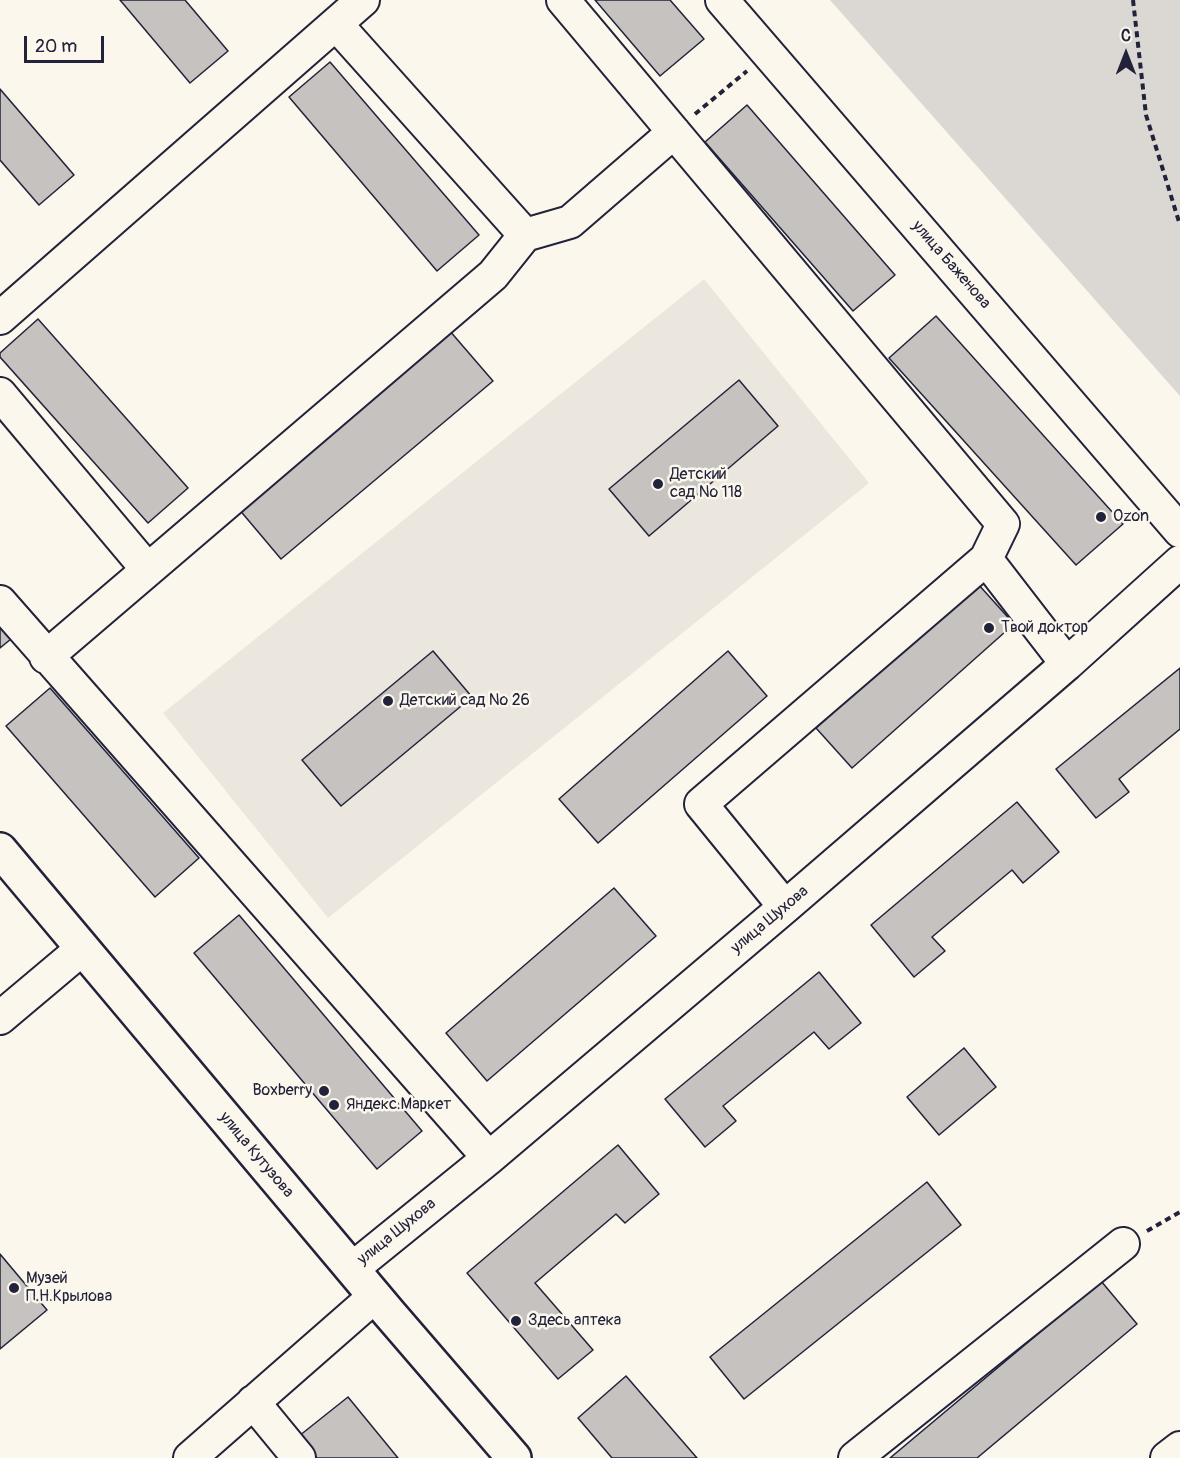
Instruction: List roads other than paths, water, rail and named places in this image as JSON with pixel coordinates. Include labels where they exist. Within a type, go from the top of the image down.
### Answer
[{"type":"main road","name":"улица Кутузова","points":[[0,850],[514,1458]]},
{"type":"street","points":[[0,318],[363,0]]},
{"type":"street","points":[[563,0],[1003,524],[986,559],[701,804],[785,907]]},
{"type":"street","name":"улица Баженова","points":[[722,0],[1180,531]]},
{"type":"street","points":[[336,24],[525,235]]},
{"type":"street","points":[[46,657],[493,275],[525,235],[570,222],[674,132]]},
{"type":"street","points":[[0,394],[148,570]]},
{"type":"street","points":[[986,559],[1067,664]]},
{"type":"street","name":"улица Шухова","points":[[352,1269],[489,1158],[785,907],[1067,664],[1180,562]]},
{"type":"street","points":[[0,602],[489,1158]]},
{"type":"street","points":[[5,1003],[82,949]]},
{"type":"street","points":[[855,1458],[1123,1244]]},
{"type":"street","points":[[190,1458],[375,1296]]},
{"type":"street","points":[[253,1402],[299,1458]]},
{"type":"street","points":[[1167,1458],[1180,1448]]},
{"type":"place","name":"Детский сад № 118","points":[[658,484]]},
{"type":"place","name":"Ozon","points":[[1101,517]]},
{"type":"place","name":"Твой доктор","points":[[989,628]]},
{"type":"place","name":"Детский сад № 26","points":[[388,701]]},
{"type":"place","name":"Boxberry","points":[[324,1091]]},
{"type":"place","name":"Яндекс.Маркет","points":[[334,1105]]},
{"type":"place","name":"Музей П.Н.Крылова","points":[[14,1288]]},
{"type":"place","name":"Здесь аптека","points":[[516,1321]]}]
